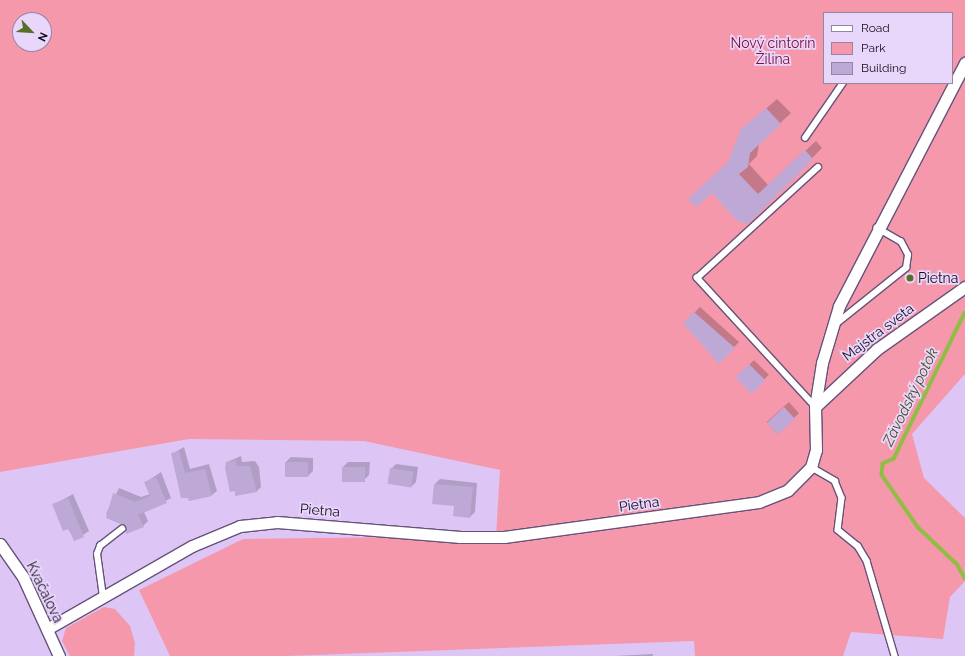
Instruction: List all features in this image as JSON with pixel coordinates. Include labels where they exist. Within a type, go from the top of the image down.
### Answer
[{"type":"street","points":[[811,467],[816,450],[815,407],[832,327],[877,228],[965,63]]},
{"type":"street","name":"Majstra sveta","points":[[815,407],[877,349],[965,287]]},
{"type":"street","name":"Pietna","points":[[47,629],[192,546],[240,526],[277,522],[460,537],[519,536],[759,502],[788,490],[811,467]]},
{"type":"street","name":"Kvačalova","points":[[0,544],[22,577],[59,656]]},
{"type":"lane","points":[[805,138],[842,84]]},
{"type":"lane","points":[[815,407],[697,278],[818,167]]},
{"type":"lane","points":[[832,327],[906,268],[908,255],[901,242],[877,228]]},
{"type":"lane","points":[[811,467],[835,482],[842,498],[838,530],[858,546],[867,561],[895,656]]},
{"type":"lane","points":[[103,597],[97,554],[100,546],[122,529]]},
{"type":"green space","name":"Nový cintorín Žilina","points":[[0,0],[965,0],[965,374],[912,434],[924,478],[965,518],[965,581],[950,597],[943,639],[851,632],[843,656],[695,656],[694,641],[287,656],[170,656],[139,590],[243,539],[496,536],[500,470],[364,441],[189,439],[0,472]]},
{"type":"green space","points":[[104,607],[115,609],[130,626],[135,643],[134,656],[70,656],[62,641],[66,628]]},
{"type":"building","points":[[766,108],[781,124],[750,153],[748,167],[739,174],[758,194],[805,150],[813,159],[748,224],[737,221],[712,193],[696,207],[688,199],[728,162],[741,129]]},
{"type":"building","points":[[694,312],[735,348],[719,364],[683,323]]},
{"type":"building","points":[[749,364],[765,380],[752,394],[736,377]]},
{"type":"building","points":[[784,407],[795,419],[778,434],[767,423]]},
{"type":"building","points":[[179,451],[185,473],[205,469],[212,496],[189,501],[188,498],[181,498],[171,453]]},
{"type":"building","points":[[236,460],[237,466],[250,466],[257,492],[235,496],[235,491],[230,492],[225,468],[226,462]]},
{"type":"building","points":[[285,462],[308,462],[308,477],[285,477]]},
{"type":"building","points":[[342,467],[365,467],[365,482],[342,482]]},
{"type":"building","points":[[390,468],[414,472],[411,488],[387,484]]},
{"type":"building","points":[[156,477],[167,503],[138,515],[144,527],[126,534],[125,526],[106,518],[113,493],[135,502],[150,496],[144,482]]},
{"type":"building","points":[[434,484],[473,487],[470,518],[453,516],[454,506],[432,504]]},
{"type":"building","points":[[68,498],[84,537],[74,541],[69,529],[63,531],[52,504]]},
{"type":"waterway","name":"Závodský potok","points":[[965,313],[894,459],[883,464],[882,475],[918,527],[957,564],[965,578]]},
{"type":"place","name":"Pietna","points":[[910,278]]}]
